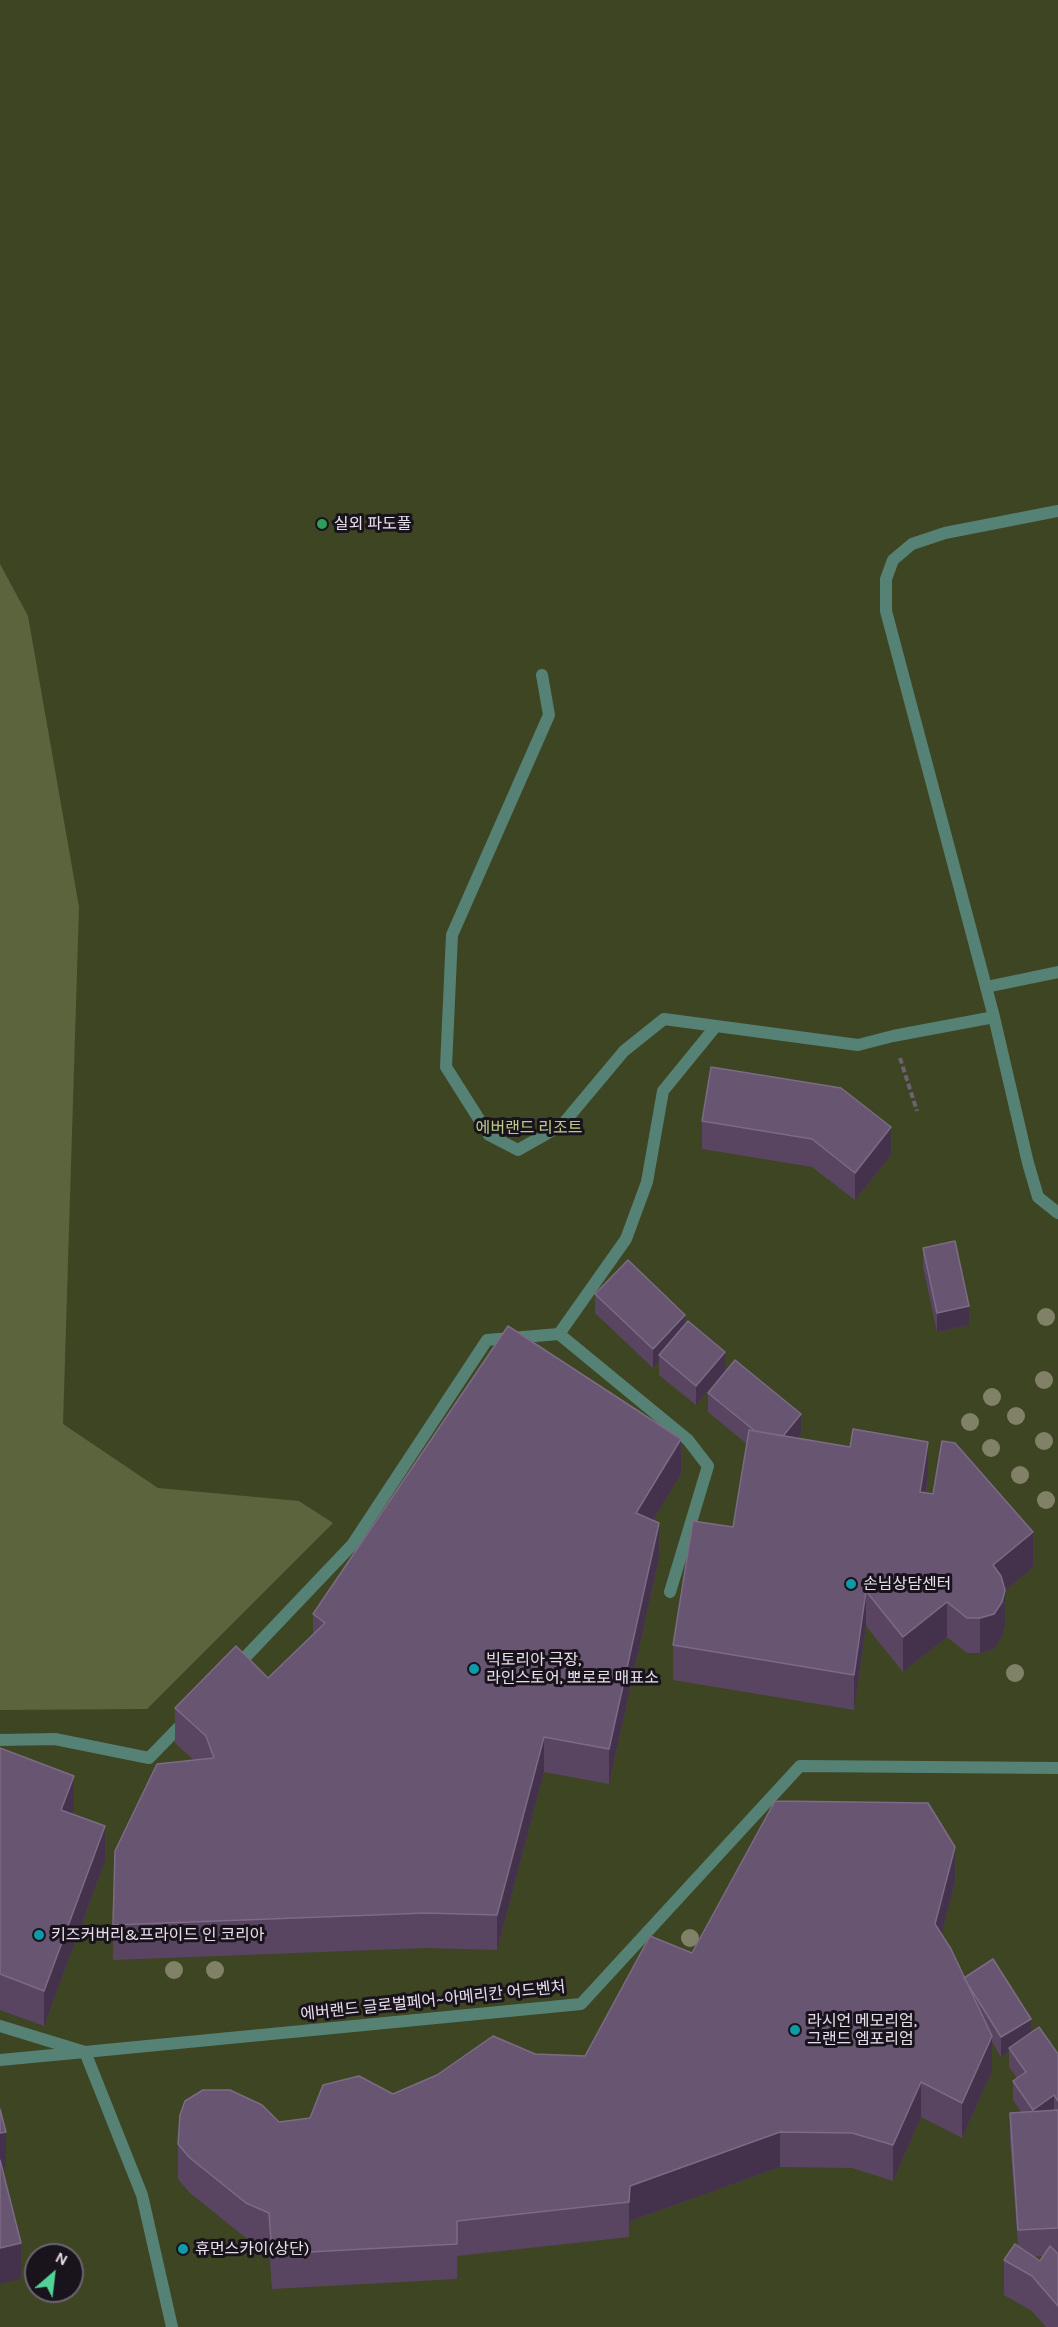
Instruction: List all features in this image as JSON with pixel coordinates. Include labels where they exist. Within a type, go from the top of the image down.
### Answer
[{"type":"street","points":[[1058,511],[945,532],[912,543],[893,560],[886,579],[886,611],[994,1017],[1038,1197],[1058,1213]]},
{"type":"street","points":[[542,675],[549,716],[452,935],[446,1067],[489,1135],[518,1150],[562,1125],[624,1051],[664,1019],[858,1046],[893,1036],[994,1017]]},
{"type":"street","points":[[986,987],[1058,972]]},
{"type":"street","points":[[559,1334],[626,1239],[647,1182],[663,1091],[716,1026]]},
{"type":"street","points":[[230,1673],[352,1545],[487,1340],[559,1334],[688,1440],[708,1466],[670,1592]]},
{"type":"street","points":[[0,1740],[55,1739],[149,1758],[198,1707]]},
{"type":"street","name":"에버랜드 글로벌페어~아메리칸 어드벤처","points":[[0,2026],[85,2052],[581,2004],[800,1766],[1058,1768]]},
{"type":"street","points":[[0,2060],[85,2052],[142,2195],[172,2327]]},
{"type":"path","points":[[893,1036],[917,1112]]},
{"type":"green space","name":"에버랜드 리조트","points":[[0,0],[1058,0],[1058,2327],[0,2327]]},
{"type":"green space","points":[[0,564],[28,616],[79,907],[63,1424],[158,1488],[299,1501],[333,1523],[147,1709],[0,1710]]},
{"type":"building","points":[[711,1067],[841,1088],[891,1127],[855,1173],[812,1139],[702,1121]]},
{"type":"building","points":[[955,1241],[969,1306],[937,1313],[923,1248]]},
{"type":"building","points":[[628,1260],[685,1315],[653,1349],[595,1294]]},
{"type":"building","points":[[688,1321],[725,1352],[696,1386],[659,1355]]},
{"type":"building","name":"빅토리아 극장, 라인스토어, 뽀로로 매표소","points":[[508,1326],[681,1439],[636,1513],[659,1523],[609,1749],[544,1737],[497,1915],[426,1913],[113,1925],[115,1851],[157,1764],[214,1758],[206,1736],[175,1708],[236,1646],[268,1678],[325,1623],[313,1614]]},
{"type":"building","points":[[735,1360],[801,1414],[783,1436],[755,1431],[708,1393]]},
{"type":"building","name":"손님상담센터","points":[[853,1429],[928,1442],[920,1492],[933,1494],[942,1441],[955,1443],[1033,1532],[993,1565],[1001,1576],[1005,1590],[1002,1602],[994,1614],[980,1618],[967,1618],[947,1602],[903,1637],[866,1591],[854,1675],[673,1645],[693,1521],[733,1527],[749,1430],[850,1447]]},
{"type":"building","name":"키즈커버리&프라이드 인 코리아","points":[[0,1748],[74,1776],[61,1810],[105,1826],[44,1991],[0,1974]]},
{"type":"building","name":"라시언 메모리엄, 그랜드 엠포리엄","points":[[775,1801],[928,1803],[955,1847],[935,1924],[951,1949],[992,2036],[962,2103],[921,2082],[893,2145],[852,2133],[780,2132],[630,2186],[629,2202],[457,2221],[457,2244],[272,2254],[269,2213],[246,2203],[190,2158],[178,2144],[180,2115],[185,2101],[203,2090],[230,2090],[262,2105],[279,2122],[310,2118],[323,2085],[359,2076],[393,2094],[437,2075],[493,2036],[535,2054],[585,2056],[650,1936],[692,1953]]},
{"type":"building","points":[[993,1959],[1031,2019],[1001,2037],[964,1978]]},
{"type":"building","points":[[1039,2027],[1058,2054],[1058,2101],[1054,2095],[1033,2110],[1013,2081],[1026,2072],[1009,2048]]},
{"type":"building","points":[[0,2109],[6,2132],[0,2133]]},
{"type":"building","points":[[1058,2110],[1058,2228],[1018,2230],[1010,2113]]},
{"type":"building","points":[[0,2160],[21,2243],[0,2248]]},
{"type":"building","points":[[1015,2244],[1040,2261],[1050,2246],[1058,2254],[1058,2306],[1032,2276],[1004,2260]]},
{"type":"place","name":"실외 파도풀","points":[[322,524]]},
{"type":"place","name":"손님상담센터","points":[[851,1584]]},
{"type":"place","name":"빅토리아 극장, 라인스토어, 뽀로로 매표소","points":[[474,1669]]},
{"type":"place","name":"키즈커버리&프라이드 인 코리아","points":[[39,1935]]},
{"type":"place","name":"라시언 메모리엄, 그랜드 엠포리엄","points":[[795,2030]]},
{"type":"place","name":"휴먼스카이(상단)","points":[[183,2249]]}]
